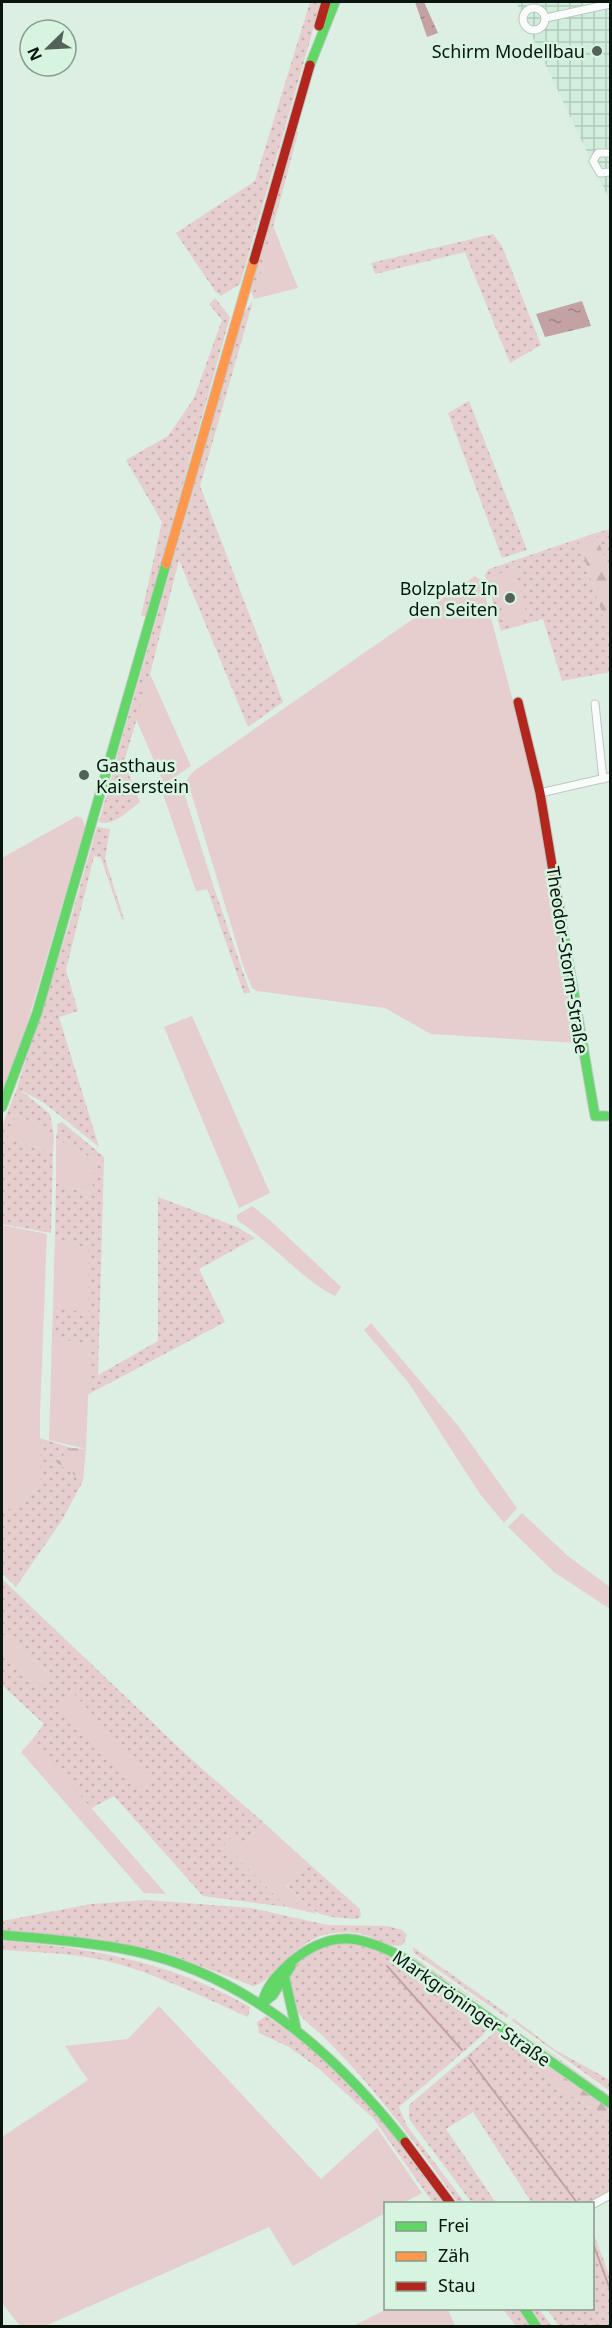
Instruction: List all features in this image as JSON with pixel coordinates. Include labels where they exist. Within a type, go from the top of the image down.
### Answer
[{"type":"main road","points":[[2,1107],[33,1024],[49,972],[310,65],[326,2]]},
{"type":"main road","points":[[310,65],[335,2]]},
{"type":"main road","points":[[518,702],[540,793]]},
{"type":"main road","name":"Theodor-Storm-Straße","points":[[540,793],[595,1116],[606,1116]]},
{"type":"main road","points":[[2,1935],[90,1944],[154,1956],[206,1975],[262,2004],[296,2028],[375,2103],[406,2141],[450,2202]]},
{"type":"main road","name":"Markgröninger Straße","points":[[262,2004],[265,1988],[294,1958],[312,1946],[337,1938],[363,1939],[386,1948],[610,2103]]},
{"type":"main road","points":[[262,2004],[273,1995],[294,1958]]},
{"type":"main road","points":[[285,1977],[286,2000],[295,2016],[296,2028]]},
{"type":"main road","points":[[525,2310],[536,2326]]},
{"type":"street","points":[[546,18],[610,4]]},
{"type":"street","points":[[610,153],[598,153],[593,162],[600,173],[610,172]]},
{"type":"street","points":[[540,793],[607,778],[595,704]]},
{"type":"street","points":[[594,2204],[610,2194]]},
{"type":"shaded area","points":[[516,2],[610,2],[610,201],[587,152]]},
{"type":"green space","points":[[310,2],[321,2],[240,284],[221,296],[215,291],[176,233],[255,181]]},
{"type":"green space","points":[[296,130],[298,133],[254,299],[251,291],[277,191]]},
{"type":"green space","points":[[273,226],[298,288],[254,299]]},
{"type":"green space","points":[[493,234],[502,246],[541,345],[510,363],[465,252],[375,274],[371,263]]},
{"type":"green space","points":[[215,298],[230,317],[146,616],[141,616],[162,522],[126,460],[168,436],[194,398],[222,320],[209,304]]},
{"type":"green space","points":[[253,301],[200,486],[283,702],[248,727],[179,560],[150,674],[124,762],[140,802],[115,820],[99,822],[244,312]]},
{"type":"green space","points":[[469,401],[527,550],[502,558],[448,413]]},
{"type":"green space","points":[[610,529],[610,574],[596,533]]},
{"type":"green space","points":[[596,533],[610,574],[610,637],[578,539]]},
{"type":"green space","points":[[578,539],[610,637],[610,672],[562,681],[543,619],[501,631],[485,575],[489,569]]},
{"type":"green space","name":"Bolzplatz In den Seiten","points":[[514,569],[528,619],[506,625],[492,576]]},
{"type":"green space","points":[[475,576],[481,580],[538,796],[577,1043],[431,1034],[385,1008],[257,991],[252,988],[187,779],[194,771]]},
{"type":"green space","points":[[150,674],[191,766],[164,784],[136,719]]},
{"type":"green space","points":[[181,783],[214,888],[196,891],[162,791],[173,784]]},
{"type":"green space","points":[[77,816],[82,818],[85,827],[28,1021],[2,1092],[2,858]]},
{"type":"green space","points":[[97,827],[110,829],[105,859],[124,919],[122,920],[101,858],[94,856],[66,970],[78,1011],[59,1017],[99,1147],[43,1102],[20,1090],[50,1114],[54,1137],[17,1114],[8,1138],[53,1152],[51,1233],[2,1224],[2,1126],[17,1088],[70,922]]},
{"type":"green space","points":[[207,888],[214,888],[250,992],[244,994]]},
{"type":"green space","points":[[192,1016],[270,1193],[239,1208],[164,1027]]},
{"type":"green space","points":[[16,1113],[54,1137],[53,1152],[8,1138]]},
{"type":"green space","points":[[62,1122],[104,1157],[98,1375],[158,1341],[158,1197],[237,1227],[255,1238],[199,1269],[225,1322],[87,1395],[90,1346],[52,1337],[53,1305],[88,1313],[88,1250],[55,1237],[56,1183],[91,1194],[95,1160],[56,1139],[58,1124]]},
{"type":"green space","points":[[56,1139],[95,1160],[92,1194],[56,1183]]},
{"type":"green space","points":[[252,1206],[341,1287],[335,1296],[310,1280],[237,1220],[237,1215]]},
{"type":"green space","points":[[2,1225],[47,1234],[40,1412],[40,1486],[2,1514]]},
{"type":"green space","points":[[55,1237],[88,1250],[88,1314],[53,1305]]},
{"type":"green space","points":[[371,1323],[459,1427],[517,1508],[504,1523],[480,1494],[408,1382],[364,1330]]},
{"type":"green space","points":[[52,1337],[90,1346],[86,1449],[49,1440]]},
{"type":"green space","points":[[40,1438],[72,1448],[56,1462],[83,1481],[62,1520],[16,1587],[2,1573],[2,1514],[40,1486]]},
{"type":"green space","points":[[72,1448],[86,1449],[83,1481],[56,1462]]},
{"type":"green space","points":[[522,1513],[569,1557],[610,1587],[610,1609],[554,1572],[508,1527]]},
{"type":"green space","points":[[2,1579],[191,1759],[264,1823],[245,1843],[224,1845],[287,1907],[203,1896],[114,1796],[90,1809],[32,1740],[44,1724],[2,1685],[2,1656],[36,1687],[49,1674],[2,1634]]},
{"type":"green space","points":[[2,1634],[49,1674],[36,1687],[2,1656]]},
{"type":"green space","points":[[72,1691],[153,1783],[134,1788],[59,1705]]},
{"type":"green space","points":[[32,1740],[166,1894],[144,1893],[21,1752]]},
{"type":"green space","points":[[264,1823],[307,1862],[285,1885],[317,1914],[287,1907],[224,1845],[235,1834],[245,1843]]},
{"type":"green space","points":[[307,1862],[360,1909],[361,1916],[357,1919],[323,1915],[316,1912],[285,1884]]},
{"type":"green space","points":[[146,1900],[251,1908],[327,1925],[388,1926],[402,1930],[407,1935],[403,1945],[398,1946],[357,1933],[341,1932],[320,1936],[301,1948],[267,1979],[253,1986],[164,1952],[99,1939],[2,1930],[2,1921],[91,1904]]},
{"type":"green space","points":[[2,1941],[99,1953],[160,1968],[221,1991],[250,2007],[248,2017],[137,1970],[74,1955],[2,1950]]},
{"type":"green space","points":[[335,1944],[356,1945],[376,1950],[434,1982],[486,2022],[487,2030],[482,2036],[399,2107],[407,2126],[464,2202],[457,2202],[379,2097],[325,2038],[296,2011],[288,1988],[292,1971],[303,1959]]},
{"type":"green space","points":[[413,1947],[509,2015],[507,2018],[414,1953]]},
{"type":"green space","points":[[412,1956],[505,2020],[416,1961]]},
{"type":"green space","points":[[159,2006],[321,2179],[377,2128],[422,2193],[405,2202],[384,2202],[384,2214],[293,2266],[269,2227],[45,2326],[20,2326],[2,2303],[2,2137],[88,2080],[65,2046],[128,2039]]},
{"type":"green space","points":[[266,2016],[318,2055],[342,2078],[386,2125],[444,2202],[432,2202],[373,2118],[318,2068],[289,2047],[259,2033],[257,2022]]},
{"type":"green space","points":[[513,2018],[555,2050],[610,2080],[610,2091],[512,2021]]},
{"type":"green space","points":[[511,2024],[610,2096],[610,2098]]},
{"type":"green space","points":[[496,2031],[559,2088],[610,2120],[610,2193],[594,2203],[531,2202],[473,2112],[446,2129],[495,2202],[471,2202],[409,2119],[409,2105]]},
{"type":"green space","points":[[496,2031],[610,2109],[610,2120],[559,2088]]},
{"type":"green space","points":[[594,2235],[610,2277],[610,2326],[559,2326],[548,2310],[594,2310]]},
{"type":"green space","points":[[385,2310],[448,2310],[455,2326],[353,2326]]},
{"type":"green space","points":[[504,2310],[519,2310],[530,2326],[516,2326]]},
{"type":"green space","points":[[532,2310],[540,2310],[552,2326],[543,2326]]},
{"type":"water","points":[[415,2],[424,2],[438,33],[427,37]]},
{"type":"water","points":[[582,301],[591,326],[545,337],[536,314]]},
{"type":"waterway","points":[[387,1966],[462,2050]]},
{"type":"waterway","points":[[469,2058],[577,2202]]},
{"type":"waterway","points":[[594,2246],[610,2289]]},
{"type":"traffic: fast","points":[[310,65],[335,2]]},
{"type":"traffic: fast","points":[[2,1107],[37,1013],[166,564]]},
{"type":"traffic: fast","points":[[561,919],[595,1116],[606,1116]]},
{"type":"traffic: fast","points":[[2,1935],[85,1943],[134,1951],[175,1962],[214,1979],[251,1999],[319,2049],[349,2078],[405,2142]]},
{"type":"traffic: fast","points":[[262,2004],[273,1981],[304,1952],[330,1940],[344,1939],[370,1943],[400,1956],[610,2103]]},
{"type":"traffic: fast","points":[[262,2004],[273,1995],[291,1966]]},
{"type":"traffic: fast","points":[[285,1979],[296,2028]]},
{"type":"traffic: fast","points":[[525,2310],[536,2326]]},
{"type":"traffic: slow","points":[[166,564],[254,260]]},
{"type":"traffic: jam","points":[[319,26],[326,2]]},
{"type":"traffic: jam","points":[[254,260],[310,65]]},
{"type":"traffic: jam","points":[[518,702],[540,793],[561,919]]},
{"type":"traffic: jam","points":[[405,2142],[450,2202]]},
{"type":"place","name":"Schirm Modellbau","points":[[597,51]]},
{"type":"place","name":"Bolzplatz In den Seiten","points":[[510,598]]},
{"type":"place","name":"Gasthaus Kaiserstein","points":[[84,775]]}]
